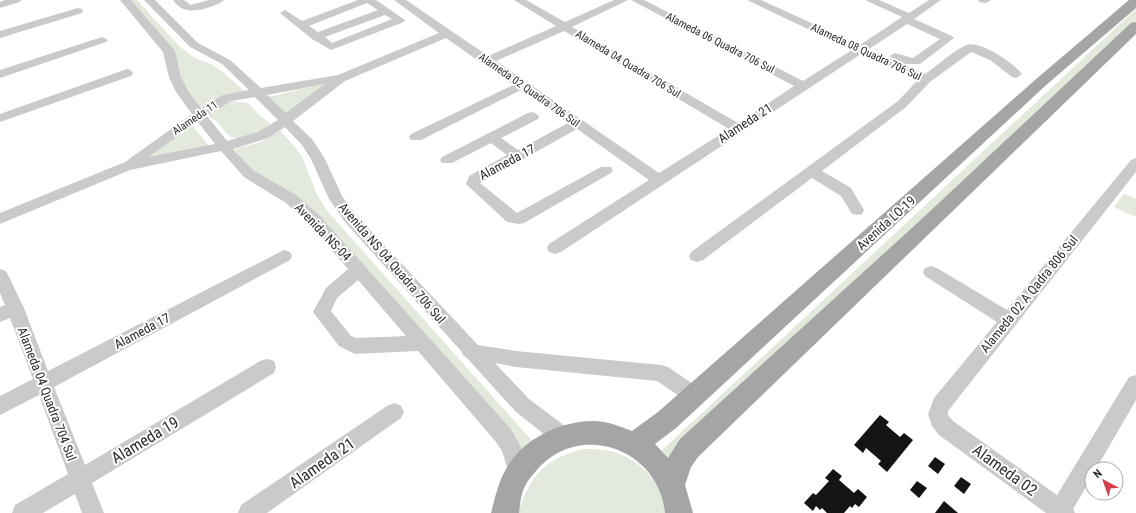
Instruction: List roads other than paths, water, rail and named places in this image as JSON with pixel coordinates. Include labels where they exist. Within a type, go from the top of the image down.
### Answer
[{"type":"main road","name":"Avenida LO-19","points":[[635,444],[668,420],[972,144],[1136,1]]},
{"type":"main road","points":[[672,484],[680,461],[689,448],[932,221],[1010,144],[1136,26]]},
{"type":"main road","points":[[505,513],[508,494],[518,473],[537,450],[562,436],[587,432],[612,434],[635,444],[656,461],[672,484],[679,513]]},
{"type":"street","points":[[0,5],[16,0]]},
{"type":"street","name":"Avenida NS-04","points":[[125,0],[169,51],[175,77],[182,92],[198,115],[249,174],[291,199],[313,218],[503,435],[510,448],[518,473]]},
{"type":"street","name":"Avenida NS 04 Quadra 706 Sul","points":[[150,0],[189,41],[226,62],[307,142],[318,158],[330,188],[350,218],[470,351],[532,415],[562,436]]},
{"type":"street","points":[[178,0],[182,6],[188,8],[219,0]]},
{"type":"street","points":[[285,13],[328,46],[334,46],[400,20],[368,0],[301,24]]},
{"type":"street","points":[[316,37],[383,9],[396,0]]},
{"type":"street","name":"Alameda 02 Quadra 706 Sul","points":[[399,0],[658,179]]},
{"type":"street","name":"Alameda 04 Quadra 706 Sul","points":[[519,0],[737,128]]},
{"type":"street","points":[[487,61],[623,0]]},
{"type":"street","name":"Alameda 06 Quadra 706 Sul","points":[[636,0],[803,86]]},
{"type":"street","name":"Alameda 08 Quadra 706 Sul","points":[[752,0],[865,47],[926,79],[969,48],[974,48],[993,57],[1016,74]]},
{"type":"street","points":[[865,47],[913,63],[948,38],[870,0]]},
{"type":"street","name":"Alameda 21","points":[[555,248],[658,179],[936,0]]},
{"type":"street","points":[[0,36],[78,11]]},
{"type":"street","name":"Alameda 11","points":[[127,166],[198,115],[227,98],[341,78],[448,34]]},
{"type":"street","points":[[0,74],[102,40]]},
{"type":"street","points":[[0,118],[127,73]]},
{"type":"street","name":"Alameda 11","points":[[0,219],[127,166],[224,146],[262,135],[286,120],[341,78]]},
{"type":"street","points":[[697,256],[902,104],[926,79]]},
{"type":"street","points":[[416,137],[522,85]]},
{"type":"street","points":[[447,160],[533,116]]},
{"type":"street","name":"Alameda 17","points":[[578,123],[474,179],[473,184],[512,218],[519,219],[606,170]]},
{"type":"street","points":[[492,137],[517,156]]},
{"type":"street","name":"Alameda 02 A Qadra 806 Sul","points":[[946,428],[938,418],[937,412],[941,404],[1136,163]]},
{"type":"street","points":[[812,171],[846,192],[857,210]]},
{"type":"street","name":"Alameda 17","points":[[0,406],[284,256]]},
{"type":"street","points":[[359,270],[324,301],[322,312],[345,341],[355,346],[422,343]]},
{"type":"street","points":[[931,272],[1008,320]]},
{"type":"street","name":"Alameda 04 Quadra 704 Sul","points":[[0,276],[7,312],[42,384],[93,513]]},
{"type":"street","points":[[470,351],[516,359],[661,373],[695,396]]},
{"type":"street","name":"Alameda 19","points":[[23,513],[267,367]]},
{"type":"street","points":[[1062,512],[1136,383]]},
{"type":"street","name":"Alameda 21","points":[[249,513],[394,412]]},
{"type":"street","name":"Alameda 02","points":[[946,428],[1062,512]]}]
